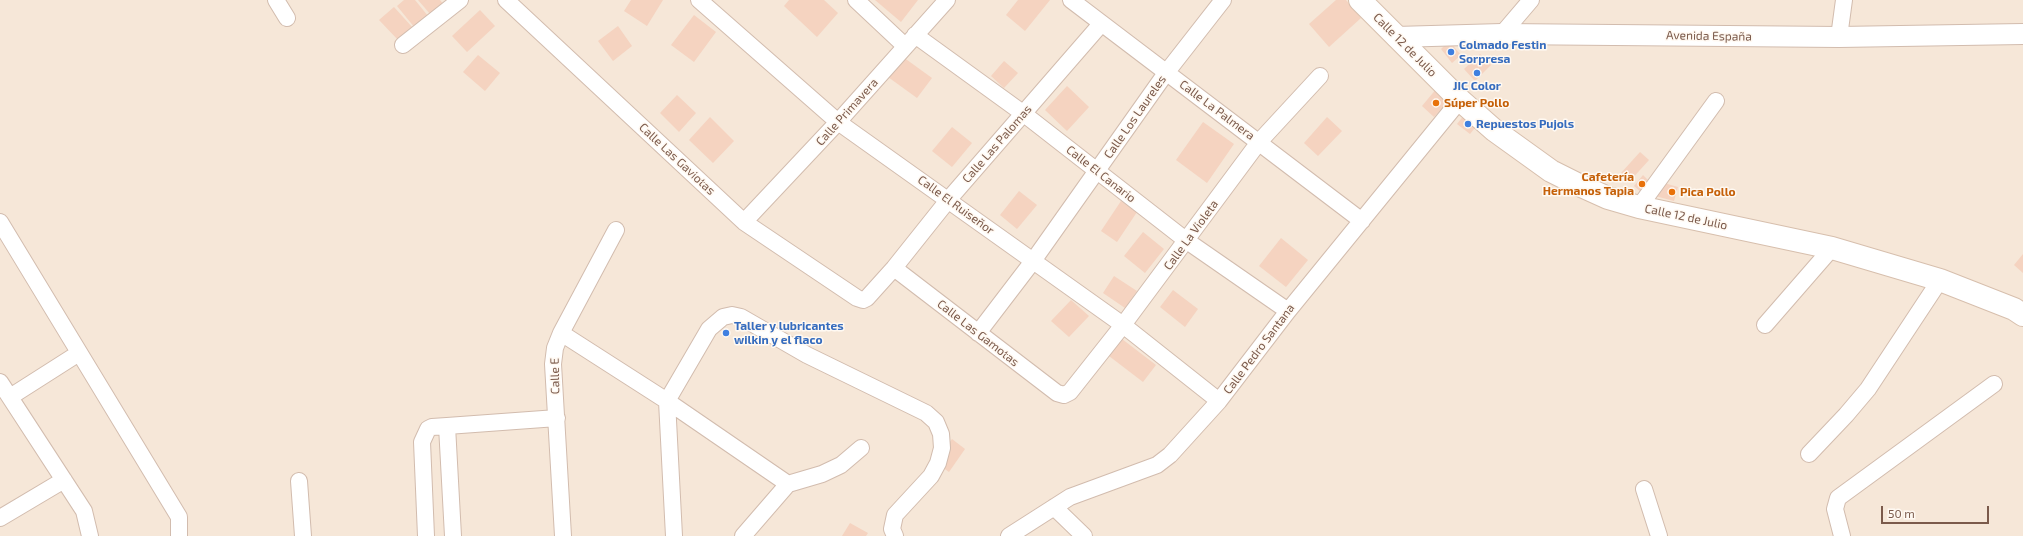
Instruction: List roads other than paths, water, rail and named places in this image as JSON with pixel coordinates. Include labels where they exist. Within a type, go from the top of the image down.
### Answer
[{"type":"main road","name":"Calle 12 de Julio","points":[[1360,0],[1460,100],[1494,130],[1551,171],[1608,198],[1640,207],[1832,248],[1940,280],[2014,309],[2023,315]]},
{"type":"street","points":[[276,0],[287,18]]},
{"type":"street","points":[[403,44],[460,0]]},
{"type":"street","name":"Calle Las Gaviotas","points":[[506,0],[744,222],[857,298],[863,300]]},
{"type":"street","name":"Calle El Ruiseñor","points":[[699,0],[838,122],[949,199],[1033,262],[1123,325],[1219,401]]},
{"type":"street","name":"Calle El Canario","points":[[856,0],[910,41],[1024,114],[1187,241],[1288,311]]},
{"type":"street","name":"Calle Primavera","points":[[744,222],[838,122],[947,0]]},
{"type":"street","name":"Calle La Palmera","points":[[1071,0],[1362,221]]},
{"type":"street","name":"Calle Los Laureles","points":[[978,333],[1033,262],[1166,73],[1223,0]]},
{"type":"street","points":[[1502,34],[1531,0]]},
{"type":"street","points":[[1839,37],[1844,0]]},
{"type":"street","name":"Calle Las Palomas","points":[[863,300],[868,298],[894,268],[949,199],[1101,24]]},
{"type":"street","name":"Avenida España","points":[[1396,37],[1502,34],[1839,37],[2023,34]]},
{"type":"street","name":"Calle La Violeta","points":[[1064,395],[1070,392],[1123,325],[1187,241],[1259,142],[1320,76]]},
{"type":"street","name":"Calle Pedro Santana","points":[[1010,536],[1070,497],[1157,465],[1170,455],[1219,401],[1288,311],[1460,100]]},
{"type":"street","points":[[1640,207],[1716,102]]},
{"type":"street","points":[[0,222],[179,517],[180,536]]},
{"type":"street","name":"Calle E","points":[[563,536],[553,364],[555,348],[561,333],[616,230]]},
{"type":"street","points":[[1765,325],[1832,248]]},
{"type":"street","name":"Calle Las Gamotas","points":[[894,268],[1057,393],[1064,395]]},
{"type":"street","points":[[1809,454],[1868,389],[1940,280]]},
{"type":"street","points":[[674,536],[667,400],[709,329],[723,317],[732,315],[741,317],[807,355],[926,413],[936,422],[941,434],[942,448],[938,463],[931,476],[895,515],[892,529],[895,536]]},
{"type":"street","points":[[561,333],[667,400],[788,484]]},
{"type":"street","points":[[10,397],[79,353]]},
{"type":"street","points":[[0,382],[84,511],[90,536]]},
{"type":"street","points":[[1842,536],[1834,509],[1838,498],[1994,384]]},
{"type":"street","points":[[426,536],[422,442],[425,432],[432,427],[557,418]]},
{"type":"street","points":[[448,426],[453,536]]},
{"type":"street","points":[[743,536],[788,484],[822,474],[841,465],[861,448]]},
{"type":"street","points":[[0,518],[64,480]]},
{"type":"street","points":[[299,481],[303,536]]},
{"type":"street","points":[[1644,489],[1659,536]]},
{"type":"street","points":[[1054,506],[1084,536]]},
{"type":"place","name":"Colmado Festin Sorpresa","points":[[1451,52]]},
{"type":"place","name":"JIC Color","points":[[1477,73]]},
{"type":"place","name":"Súper Pollo","points":[[1436,103]]},
{"type":"place","name":"Repuestos Pujols","points":[[1468,124]]},
{"type":"place","name":"Cafetería Hermanos Tapia","points":[[1642,184]]},
{"type":"place","name":"Pica Pollo","points":[[1672,192]]},
{"type":"place","name":"Taller y lubricantes wilkin y el flaco","points":[[726,333]]}]
